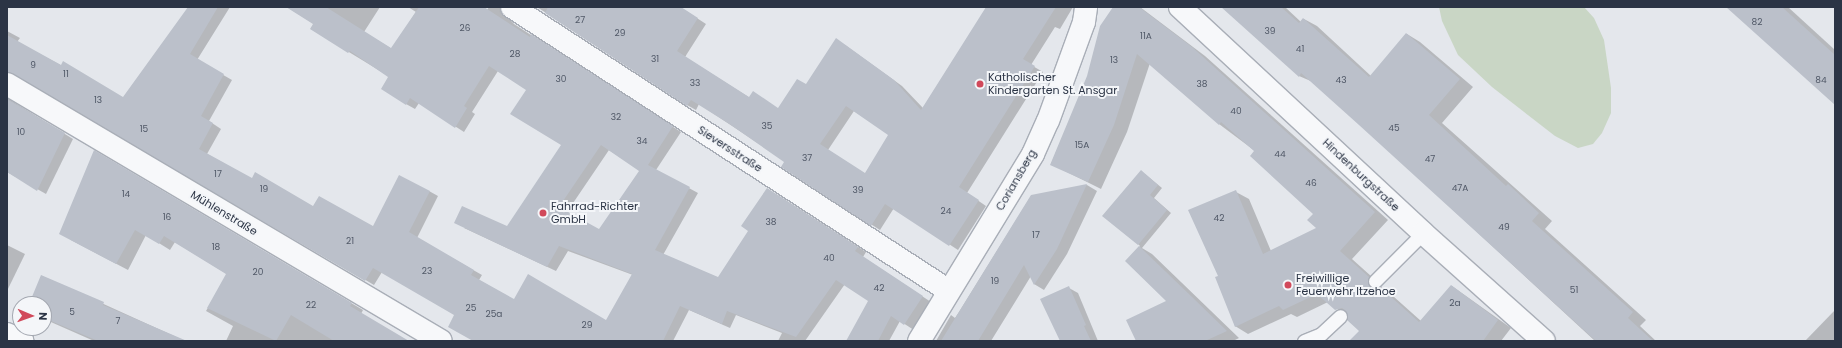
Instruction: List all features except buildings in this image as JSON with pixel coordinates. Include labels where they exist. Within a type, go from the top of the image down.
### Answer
[{"type":"street","name":"Sieversstraße","points":[[512,7],[949,291]]},
{"type":"street","name":"Coriansberg","points":[[919,341],[1042,134],[1084,22],[1086,7]]},
{"type":"street","name":"Hindenburgstraße","points":[[1180,7],[1535,338]]},
{"type":"street","name":"Mühlenstraße","points":[[7,84],[414,334],[441,341]]},
{"type":"street","points":[[7,334],[23,341]]},
{"type":"lane","points":[[1375,281],[1423,233]]},
{"type":"lane","points":[[1304,341],[1326,337],[1340,316]]},
{"type":"green space","points":[[1439,7],[1584,7],[1594,18],[1604,40],[1611,88],[1611,113],[1602,133],[1593,144],[1578,148],[1555,136],[1492,87],[1458,55],[1442,21]]},
{"type":"place","name":"Katholischer Kindergarten St. Ansgar","points":[[980,84]]},
{"type":"place","name":"Fahrrad-Richter GmbH","points":[[543,213]]},
{"type":"place","name":"Freiwillige Feuerwehr Itzehoe","points":[[1288,285]]}]
